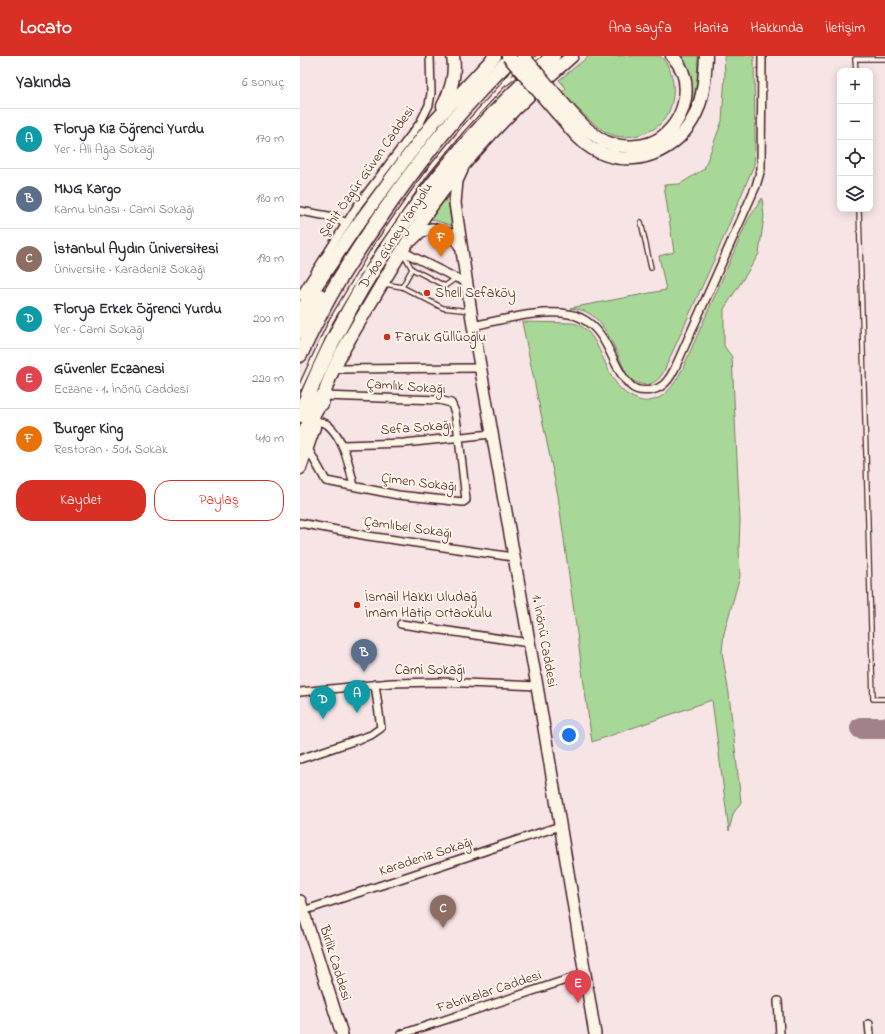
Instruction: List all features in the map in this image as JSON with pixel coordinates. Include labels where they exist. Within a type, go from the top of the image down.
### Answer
[{"type":"highway","points":[[300,355],[346,268],[403,184],[439,136],[481,88],[519,59]]},
{"type":"highway","points":[[300,415],[318,372],[342,324],[366,282],[417,205],[476,131],[522,83],[556,62]]},
{"type":"highway","points":[[300,331],[350,250],[375,225]]},
{"type":"highway","points":[[304,446],[314,412],[323,396]]},
{"type":"main road","points":[[434,122],[453,83],[455,65],[454,56]]},
{"type":"main road","points":[[300,313],[311,287],[434,122],[495,56]]},
{"type":"main road","points":[[508,56],[563,111],[606,142],[629,147],[654,142],[662,137],[674,124],[680,114],[685,100],[686,86],[682,71],[672,56]]},
{"type":"main road","name":"D-100 Güney Yanyolu","points":[[300,468],[304,446],[317,421],[323,396],[335,369],[356,329],[407,241],[433,204],[493,131],[528,96],[556,62],[572,56]]},
{"type":"main road","points":[[556,62],[575,56]]},
{"type":"main road","points":[[519,59],[563,111],[583,141],[605,154],[629,158],[652,154],[672,144],[682,134],[696,113],[704,88],[706,56]]},
{"type":"main road","name":"1. İnönü Caddesi","points":[[465,164],[457,181],[455,194],[462,254],[461,280],[471,311],[491,434],[537,686],[595,1034]]},
{"type":"main road","points":[[402,251],[422,230],[432,229],[446,232],[457,238],[462,254]]},
{"type":"main road","name":"Birlik Caddesi","points":[[301,908],[342,1034]]},
{"type":"street","name":"Şehit Özgür Güven Caddesi","points":[[300,296],[311,287],[346,223],[362,199],[420,123],[429,105],[431,93],[430,56]]},
{"type":"street","points":[[473,326],[514,317],[540,314],[564,314],[580,317],[597,330],[608,347],[624,378],[632,388],[644,391],[658,389],[667,382],[675,368],[760,174],[762,153],[762,56]]},
{"type":"street","points":[[300,211],[334,217],[346,223]]},
{"type":"street","points":[[402,251],[461,280]]},
{"type":"street","points":[[335,369],[480,368]]},
{"type":"street","name":"Çamlık Sokağı","points":[[323,396],[440,400],[451,404],[455,412],[459,438]]},
{"type":"street","points":[[304,446],[326,481],[354,486],[342,445],[335,433],[327,424],[317,421]]},
{"type":"street","name":"Sefa Sokağı","points":[[342,445],[404,443],[491,434]]},
{"type":"street","name":"Çimen Sokağı","points":[[354,486],[398,495],[463,502],[466,500],[459,438]]},
{"type":"street","name":"Çamlıbel Sokağı","points":[[300,523],[368,536],[513,557]]},
{"type":"street","points":[[401,624],[529,643]]},
{"type":"street","name":"Cami Sokağı","points":[[300,692],[375,684],[440,682],[537,686]]},
{"type":"street","points":[[300,759],[371,735],[381,728],[375,684]]},
{"type":"street","name":"Karadeniz Sokağı","points":[[301,908],[560,826]]},
{"type":"street","name":"Fabrikalar Caddesi","points":[[402,1034],[584,974]]},
{"type":"street","points":[[778,1001],[780,1034]]},
{"type":"street","points":[[869,1024],[870,1034]]},
{"type":"lane","points":[[502,86],[519,59],[527,56]]},
{"type":"lane","points":[[300,388],[331,321],[383,236],[426,174],[462,130],[502,86],[539,56]]},
{"type":"lane","points":[[856,68],[855,60],[885,59]]},
{"type":"lane","points":[[859,212],[873,699],[885,699]]},
{"type":"lane","points":[[641,222],[650,268]]},
{"type":"lane","points":[[402,251],[412,269],[445,286],[461,280]]},
{"type":"lane","points":[[402,287],[412,269]]},
{"type":"lane","points":[[382,283],[402,287],[443,308],[471,311]]},
{"type":"green space","points":[[589,56],[660,56],[670,71],[673,80],[673,90],[670,110],[659,125],[650,131],[639,135],[621,137],[601,129],[580,111],[562,92],[566,88],[559,80]]},
{"type":"green space","points":[[680,56],[698,56],[697,82],[693,105],[690,104],[691,85],[689,73]]},
{"type":"green space","points":[[724,56],[754,56],[754,165],[714,260],[663,373],[651,384],[638,383],[628,378],[617,352],[602,326],[596,319],[590,314],[578,309],[570,308],[666,290],[659,256],[674,252],[664,185],[680,184],[704,169],[722,121],[725,74]]},
{"type":"green space","points":[[447,194],[452,226],[431,219]]},
{"type":"green space","points":[[762,198],[764,216],[759,254],[724,309],[724,346],[732,357],[740,521],[740,576],[724,633],[722,652],[729,694],[741,802],[733,814],[729,831],[712,700],[592,742],[558,496],[522,322],[572,323],[582,327],[590,334],[597,345],[614,381],[622,390],[634,398],[642,401],[649,401],[661,397],[670,389],[683,368],[748,220]]},
{"type":"taxiway","points":[[861,728],[885,728]]},
{"type":"place","name":"Burger King","points":[[441,257]]},
{"type":"place","name":"Shell Sefaköy","points":[[427,293]]},
{"type":"place","name":"Faruk Güllüoğlu","points":[[387,337]]},
{"type":"place","name":"İsmail Hakkı Uludağ İmam Hatip Ortaokulu","points":[[357,605]]},
{"type":"place","name":"MNG Kargo","points":[[364,672]]},
{"type":"place","name":"Florya Kız Öğrenci Yurdu","points":[[357,713]]},
{"type":"place","name":"Florya Erkek Öğrenci Yurdu","points":[[323,719]]},
{"type":"place","name":"İstanbul Aydın Üniversitesi","points":[[443,928]]},
{"type":"place","name":"Güvenler Eczanesi","points":[[578,1003]]}]
